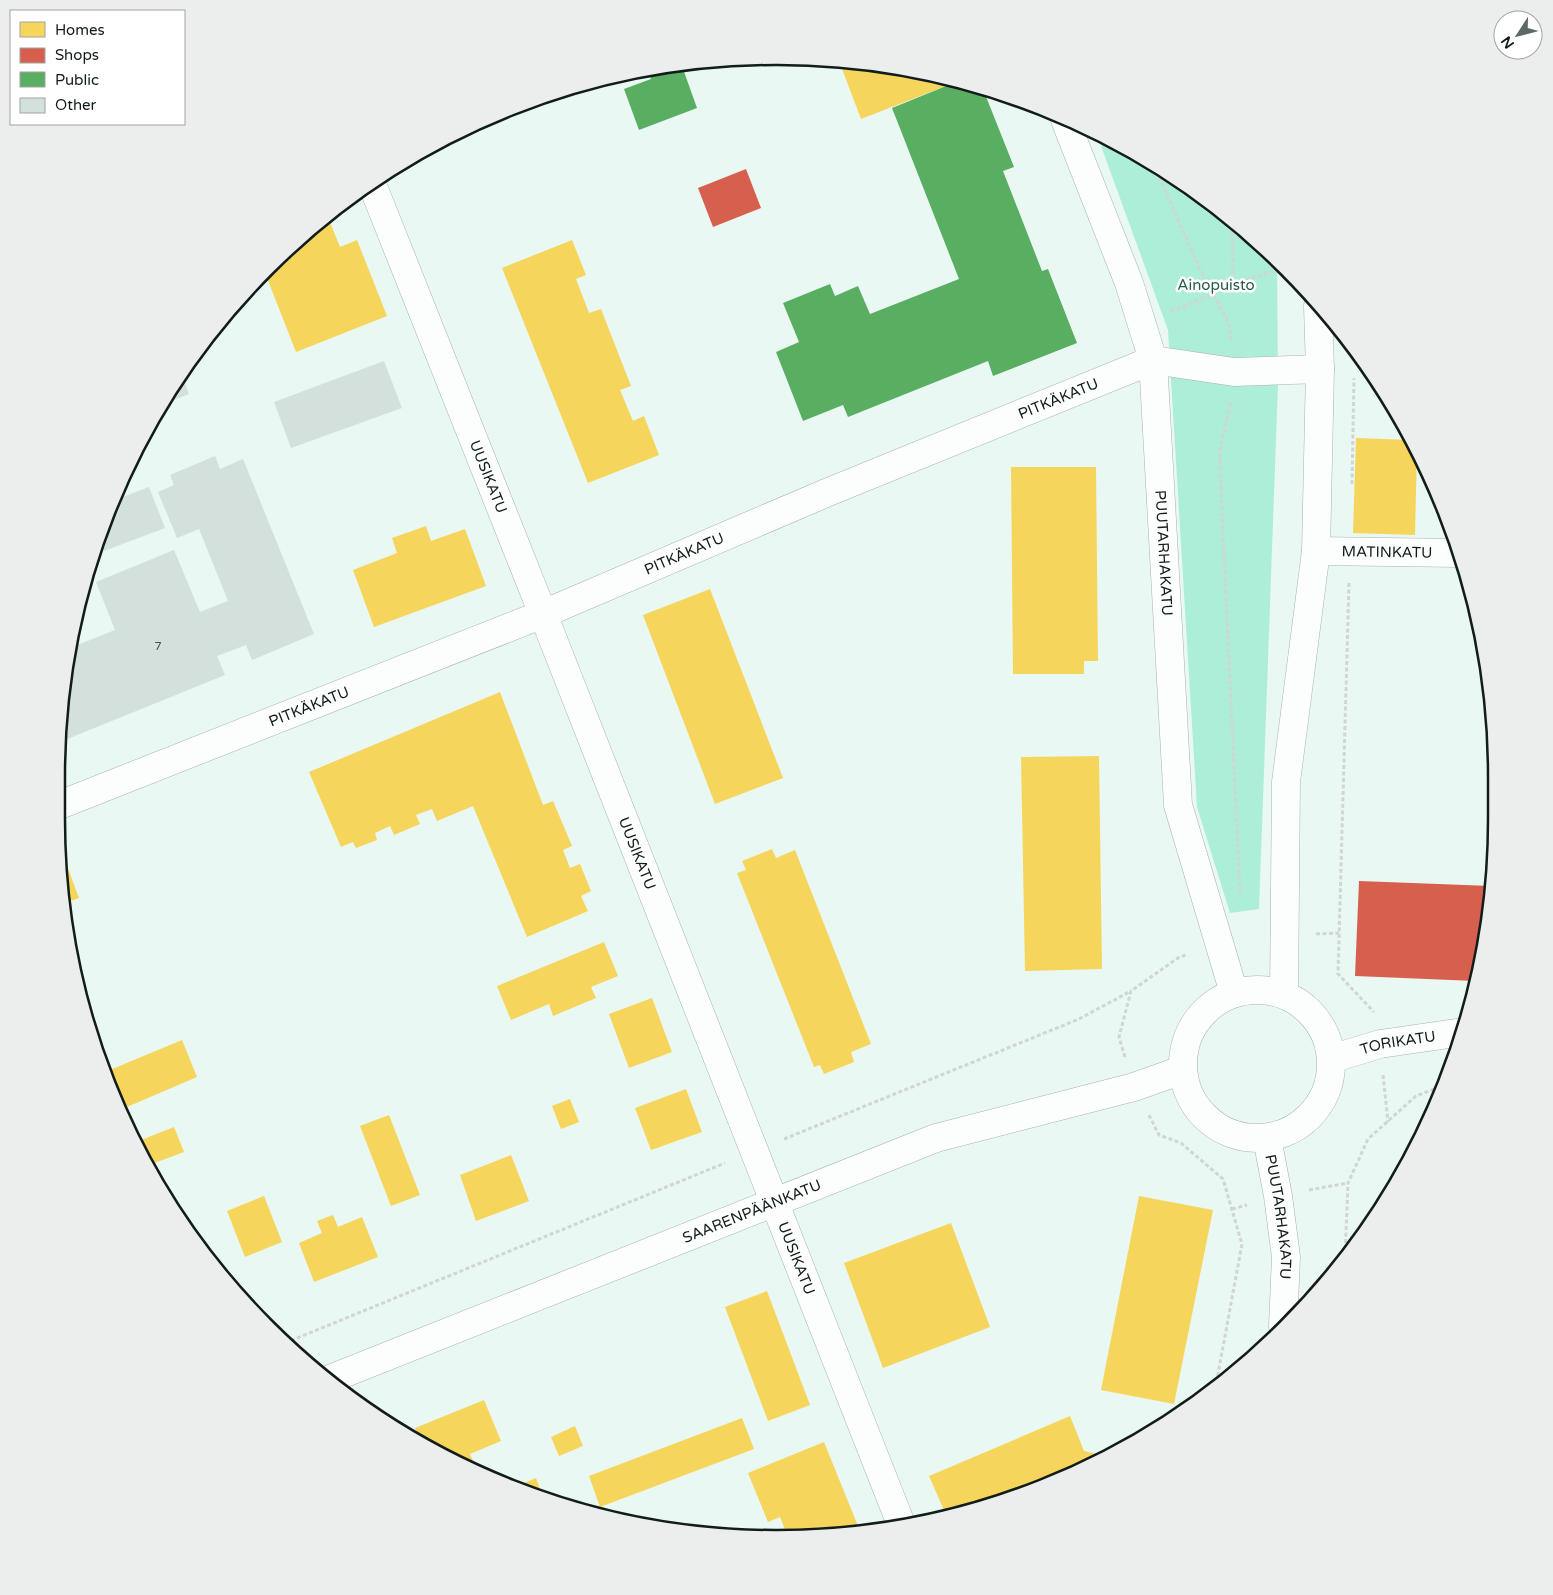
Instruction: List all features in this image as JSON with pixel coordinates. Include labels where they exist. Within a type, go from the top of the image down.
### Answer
[{"type":"street","name":"PUUTARHAKATU","points":[[1069,128],[1128,283],[1152,360],[1178,805],[1234,993]]},
{"type":"street","name":"UUSIKATU","points":[[374,190],[899,1519]]},
{"type":"street","points":[[1284,994],[1286,782],[1316,551],[1320,369],[1318,316]]},
{"type":"street","points":[[1152,360],[1234,372],[1320,369]]},
{"type":"street","name":"PITKÄKATU","points":[[65,803],[543,614],[826,493],[1152,360]]},
{"type":"street","name":"MATINKATU","points":[[1316,551],[1452,553]]},
{"type":"street","points":[[1260,989],[1284,994],[1305,1007],[1322,1026],[1334,1058],[1324,1097],[1310,1116],[1290,1131],[1267,1138],[1243,1137],[1220,1129],[1202,1114],[1188,1094],[1182,1070],[1185,1046],[1195,1022],[1212,1004],[1234,993],[1260,989]]},
{"type":"street","name":"TORIKATU","points":[[1334,1058],[1380,1044],[1454,1033]]},
{"type":"street","name":"SAARENPÄÄNKATU","points":[[336,1377],[936,1138],[1134,1087],[1182,1070]]},
{"type":"street","name":"PUUTARHAKATU","points":[[1267,1138],[1278,1196],[1286,1258],[1283,1318]]},
{"type":"path","points":[[1160,177],[1213,294],[1229,324],[1234,372],[1232,399],[1220,449],[1220,470],[1240,898]]},
{"type":"path","points":[[1232,230],[1233,285]]},
{"type":"path","points":[[1213,294],[1233,285],[1278,271]]},
{"type":"path","points":[[1352,487],[1356,396],[1354,371]]},
{"type":"path","points":[[1350,552],[1338,974],[1374,1011],[1380,1044],[1388,1122]]},
{"type":"path","points":[[293,1340],[1079,1019],[1131,992]]},
{"type":"path","points":[[1345,1246],[1348,1183],[1368,1139],[1416,1096],[1435,1089]]},
{"type":"path","points":[[1278,1196],[1348,1183]]},
{"type":"path","points":[[1217,1377],[1242,1244]]},
{"type":"green space","name":"Ainopuisto","points":[[1100,143],[1172,185],[1210,212],[1277,270],[1278,384],[1259,909],[1230,913],[1197,807],[1168,330]]},
{"type":"building: Homes","points":[[842,69],[869,71],[946,86],[861,119]]},
{"type":"building: Homes","points":[[330,223],[340,247],[357,240],[387,316],[296,352],[267,279]]},
{"type":"building: Homes","points":[[572,240],[586,275],[576,279],[589,313],[601,309],[631,386],[620,390],[633,421],[644,416],[659,455],[588,483],[502,268]]},
{"type":"building: Homes","points":[[1356,438],[1403,440],[1417,466],[1415,535],[1353,533]]},
{"type":"building: Homes","points":[[1011,467],[1096,467],[1098,661],[1084,661],[1084,674],[1013,674]]},
{"type":"building: Homes","points":[[426,526],[431,541],[465,529],[486,586],[374,627],[353,570],[397,553],[392,538]]},
{"type":"building: Homes","points":[[710,589],[783,778],[715,804],[643,615]]},
{"type":"building: Homes","points":[[500,692],[543,805],[553,801],[572,846],[563,850],[570,868],[580,864],[591,891],[581,896],[588,911],[527,937],[473,806],[437,821],[432,809],[416,815],[420,824],[394,835],[390,826],[375,833],[377,840],[356,848],[353,842],[341,847],[309,772]]},
{"type":"building: Homes","points":[[1099,756],[1102,969],[1025,971],[1021,757]]},
{"type":"building: Homes","points":[[772,849],[776,858],[795,850],[871,1044],[851,1052],[854,1062],[824,1074],[820,1065],[814,1067],[737,873],[746,870],[742,861]]},
{"type":"building: Homes","points":[[67,866],[79,898],[70,901]]},
{"type":"building: Homes","points":[[604,942],[618,976],[591,987],[596,998],[553,1016],[549,1004],[511,1020],[497,986]]},
{"type":"building: Homes","points":[[652,998],[672,1052],[629,1068],[609,1014]]},
{"type":"building: Homes","points":[[182,1040],[197,1077],[126,1107],[111,1069]]},
{"type":"building: Homes","points":[[686,1089],[702,1132],[651,1150],[635,1108]]},
{"type":"building: Homes","points":[[570,1099],[579,1122],[561,1129],[552,1106]]},
{"type":"building: Homes","points":[[389,1115],[420,1195],[391,1206],[360,1126]]},
{"type":"building: Homes","points":[[174,1127],[184,1152],[154,1163],[142,1140]]},
{"type":"building: Homes","points":[[511,1155],[529,1201],[476,1221],[460,1175]]},
{"type":"building: Homes","points":[[264,1196],[282,1242],[245,1257],[227,1211]]},
{"type":"building: Homes","points":[[1139,1196],[1213,1210],[1174,1404],[1101,1390]]},
{"type":"building: Homes","points":[[333,1215],[338,1227],[362,1217],[378,1257],[314,1282],[299,1243],[322,1233],[317,1221]]},
{"type":"building: Homes","points":[[951,1223],[990,1327],[883,1368],[844,1263]]},
{"type":"building: Homes","points":[[767,1291],[810,1405],[768,1421],[725,1307]]},
{"type":"building: Homes","points":[[484,1400],[501,1441],[470,1454],[474,1462],[421,1435],[417,1432],[415,1428]]},
{"type":"building: Homes","points":[[1070,1416],[1084,1451],[1096,1454],[1049,1476],[1005,1492],[944,1510],[929,1476]]},
{"type":"building: Homes","points":[[742,1418],[754,1449],[600,1507],[589,1476]]},
{"type":"building: Homes","points":[[575,1426],[583,1446],[559,1456],[551,1437]]},
{"type":"building: Homes","points":[[824,1442],[858,1525],[785,1530],[780,1517],[768,1522],[748,1473]]},
{"type":"building: Homes","points":[[536,1478],[540,1489],[524,1483]]},
{"type":"building: Shops","points":[[746,169],[761,208],[713,227],[698,188]]},
{"type":"building: Shops","points":[[1359,881],[1484,886],[1482,911],[1469,981],[1355,976]]},
{"type":"building: Public","points":[[684,71],[697,108],[639,130],[624,89],[651,79],[650,77]]},
{"type":"building: Public","points":[[947,86],[986,97],[1014,167],[1003,171],[1042,271],[1048,269],[1077,343],[993,376],[988,361],[848,417],[843,405],[803,421],[776,352],[799,342],[783,303],[830,284],[835,296],[858,286],[870,314],[959,279],[892,108]]},
{"type":"building: Other","points":[[384,361],[402,408],[291,448],[274,402]]},
{"type":"building: Other","points":[[184,382],[189,394],[173,400]]},
{"type":"building: Other","points":[[215,456],[220,469],[243,459],[314,634],[252,660],[246,645],[217,656],[225,675],[67,739],[71,684],[78,645],[115,630],[96,582],[174,550],[200,612],[228,601],[199,529],[177,538],[158,492],[174,485],[170,475]]},
{"type":"building: Other","points":[[149,487],[165,528],[104,551],[103,548],[122,497]]}]
